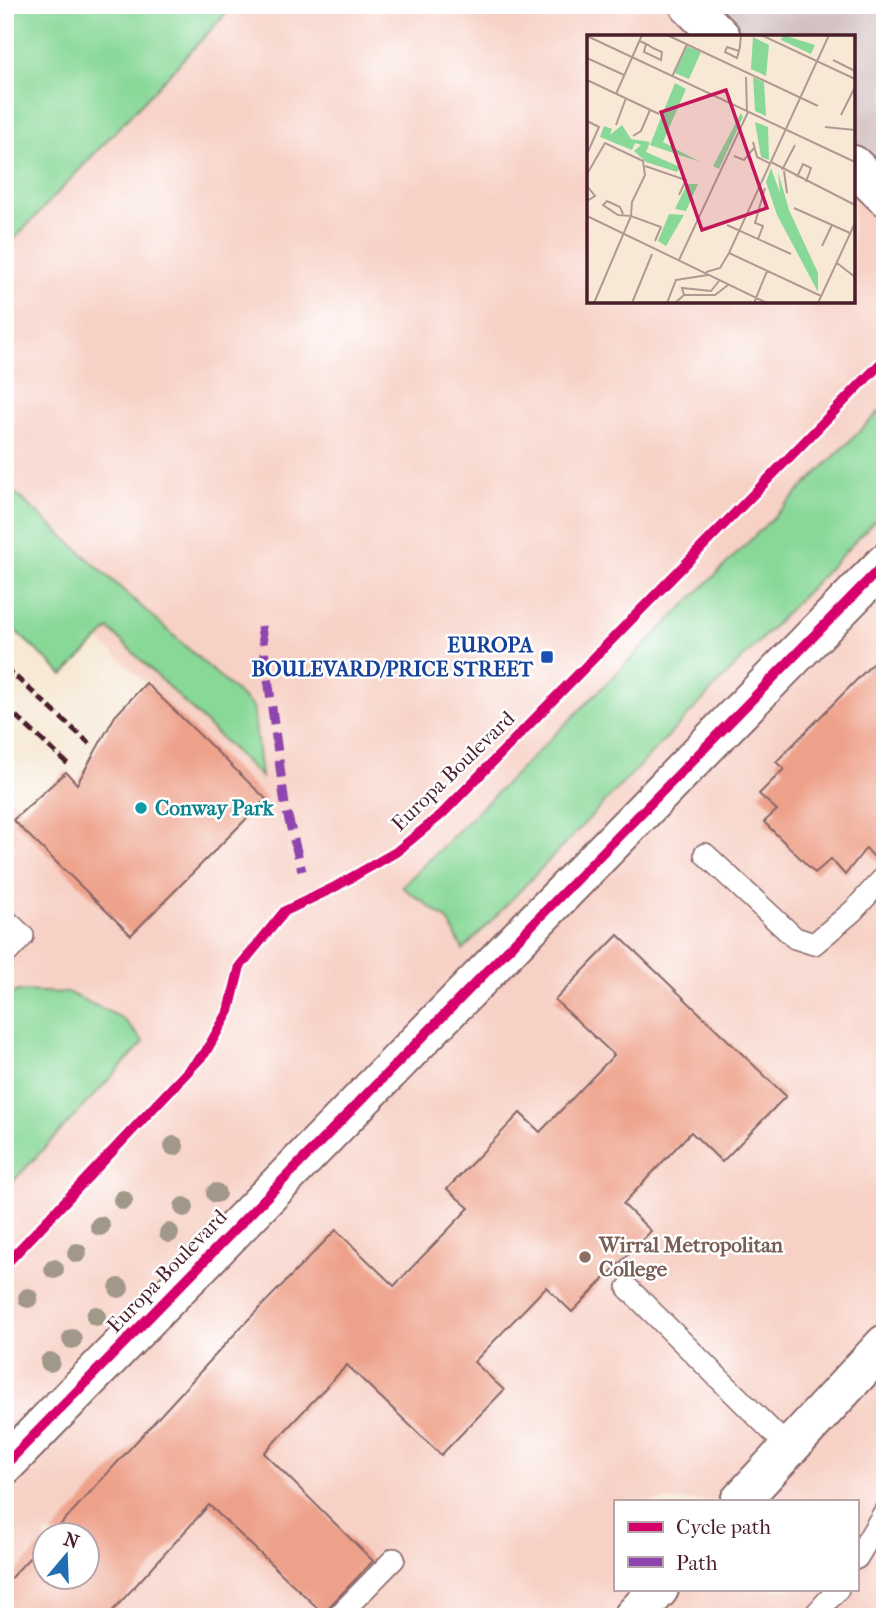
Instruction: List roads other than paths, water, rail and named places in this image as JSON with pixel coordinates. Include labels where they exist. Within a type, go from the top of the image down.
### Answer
[{"type":"street","points":[[689,5],[719,35]]},
{"type":"street","points":[[855,167],[885,196]]},
{"type":"street","name":"Europa Boulevard","points":[[5,1465],[885,563]]},
{"type":"street","points":[[741,1500],[885,1344]]},
{"type":"street","points":[[633,1617],[658,1590]]},
{"type":"lane","points":[[705,854],[795,938],[814,944],[853,911],[885,876]]},
{"type":"lane","points":[[5,919],[23,936],[5,955]]},
{"type":"lane","points":[[628,1288],[789,1448]]},
{"type":"lane","points":[[858,1556],[885,1511]]},
{"type":"lane","points":[[337,1617],[394,1559]]},
{"type":"lane","points":[[813,1617],[837,1590]]},
{"type":"railway","points":[[5,667],[90,744]]},
{"type":"railway","points":[[5,706],[70,766]]},
{"type":"place","name":"EUROPA BOULEVARD/PRICE STREET","points":[[547,657]]},
{"type":"place","name":"Conway Park","points":[[141,808]]},
{"type":"place","name":"Wirral Metropolitan College","points":[[585,1257]]}]
